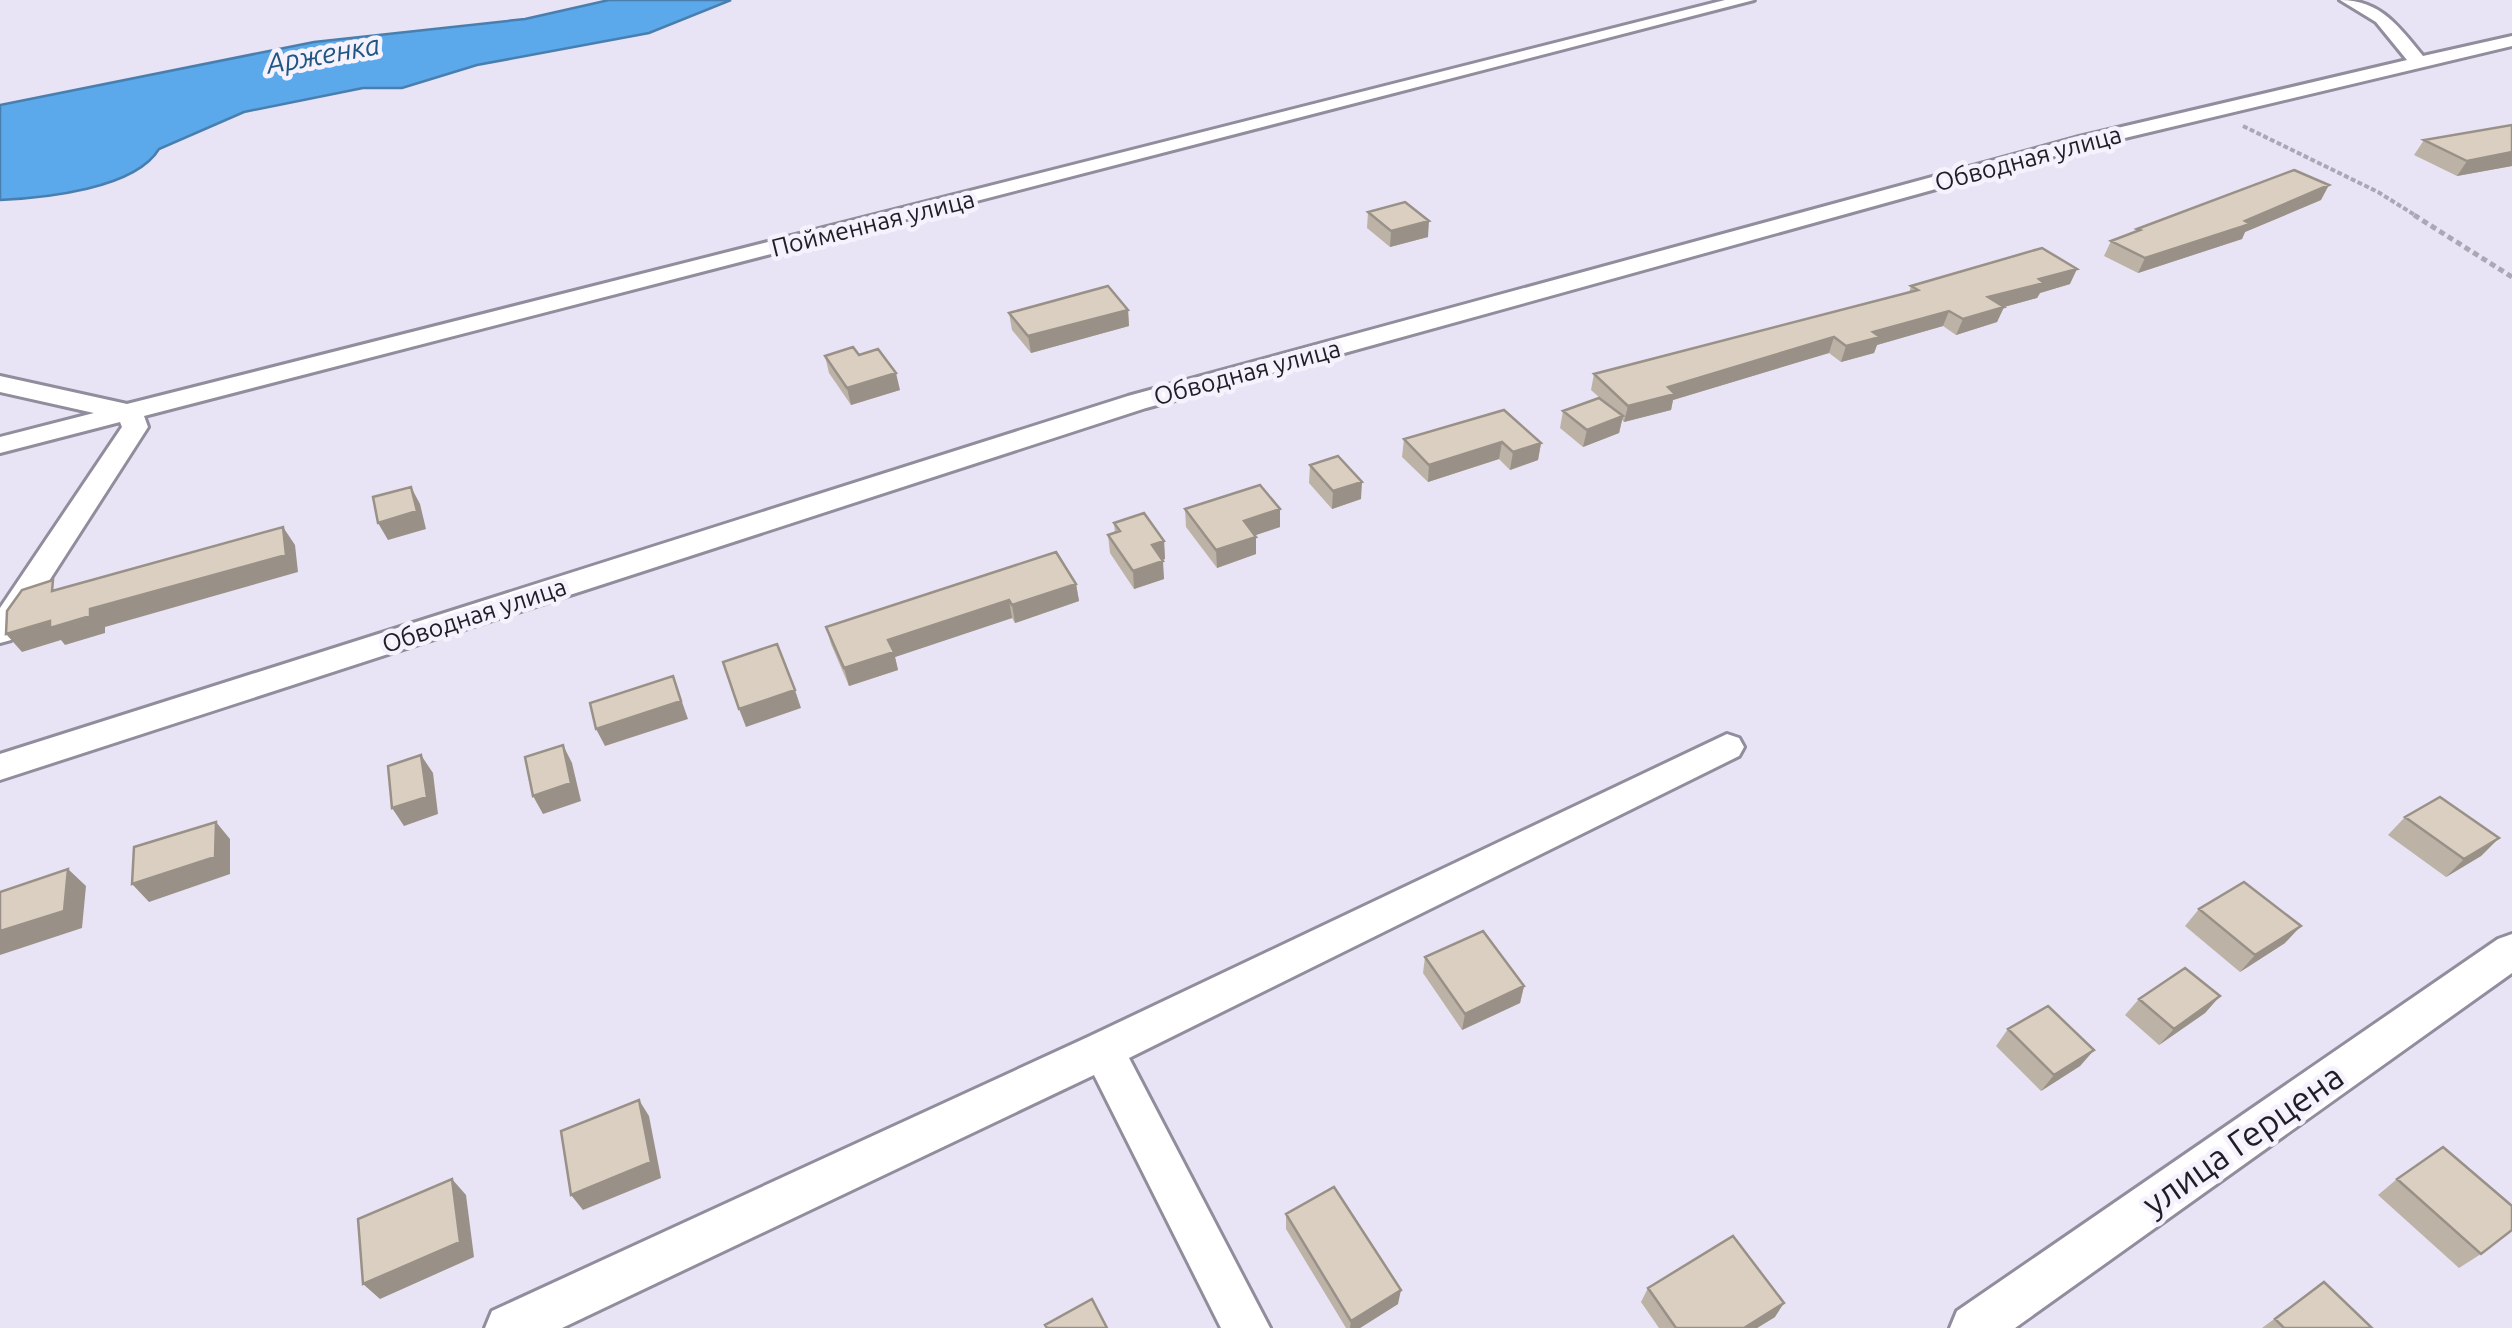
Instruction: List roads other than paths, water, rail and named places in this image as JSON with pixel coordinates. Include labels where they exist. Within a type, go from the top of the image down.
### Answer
[{"type":"street","name":"Пойменная улица","points":[[0,445],[1745,0]]},
{"type":"street","points":[[2348,0],[2382,18],[2419,63]]},
{"type":"street","name":"Обводная улица","points":[[0,768],[1137,402],[2086,141],[2512,41]]},
{"type":"street","points":[[0,384],[130,413],[135,427],[0,632]]},
{"type":"street","points":[[509,1328],[1103,1050],[1728,747]]},
{"type":"street","name":"улица Герцена","points":[[1974,1328],[2512,951]]},
{"type":"street","points":[[1103,1050],[1246,1328]]},
{"type":"water","name":"Арженка","points":[[609,0],[731,0],[649,33],[477,65],[402,88],[363,88],[244,112],[159,149],[147,163],[110,182],[63,194],[0,200],[0,105],[314,42],[525,19]]}]
